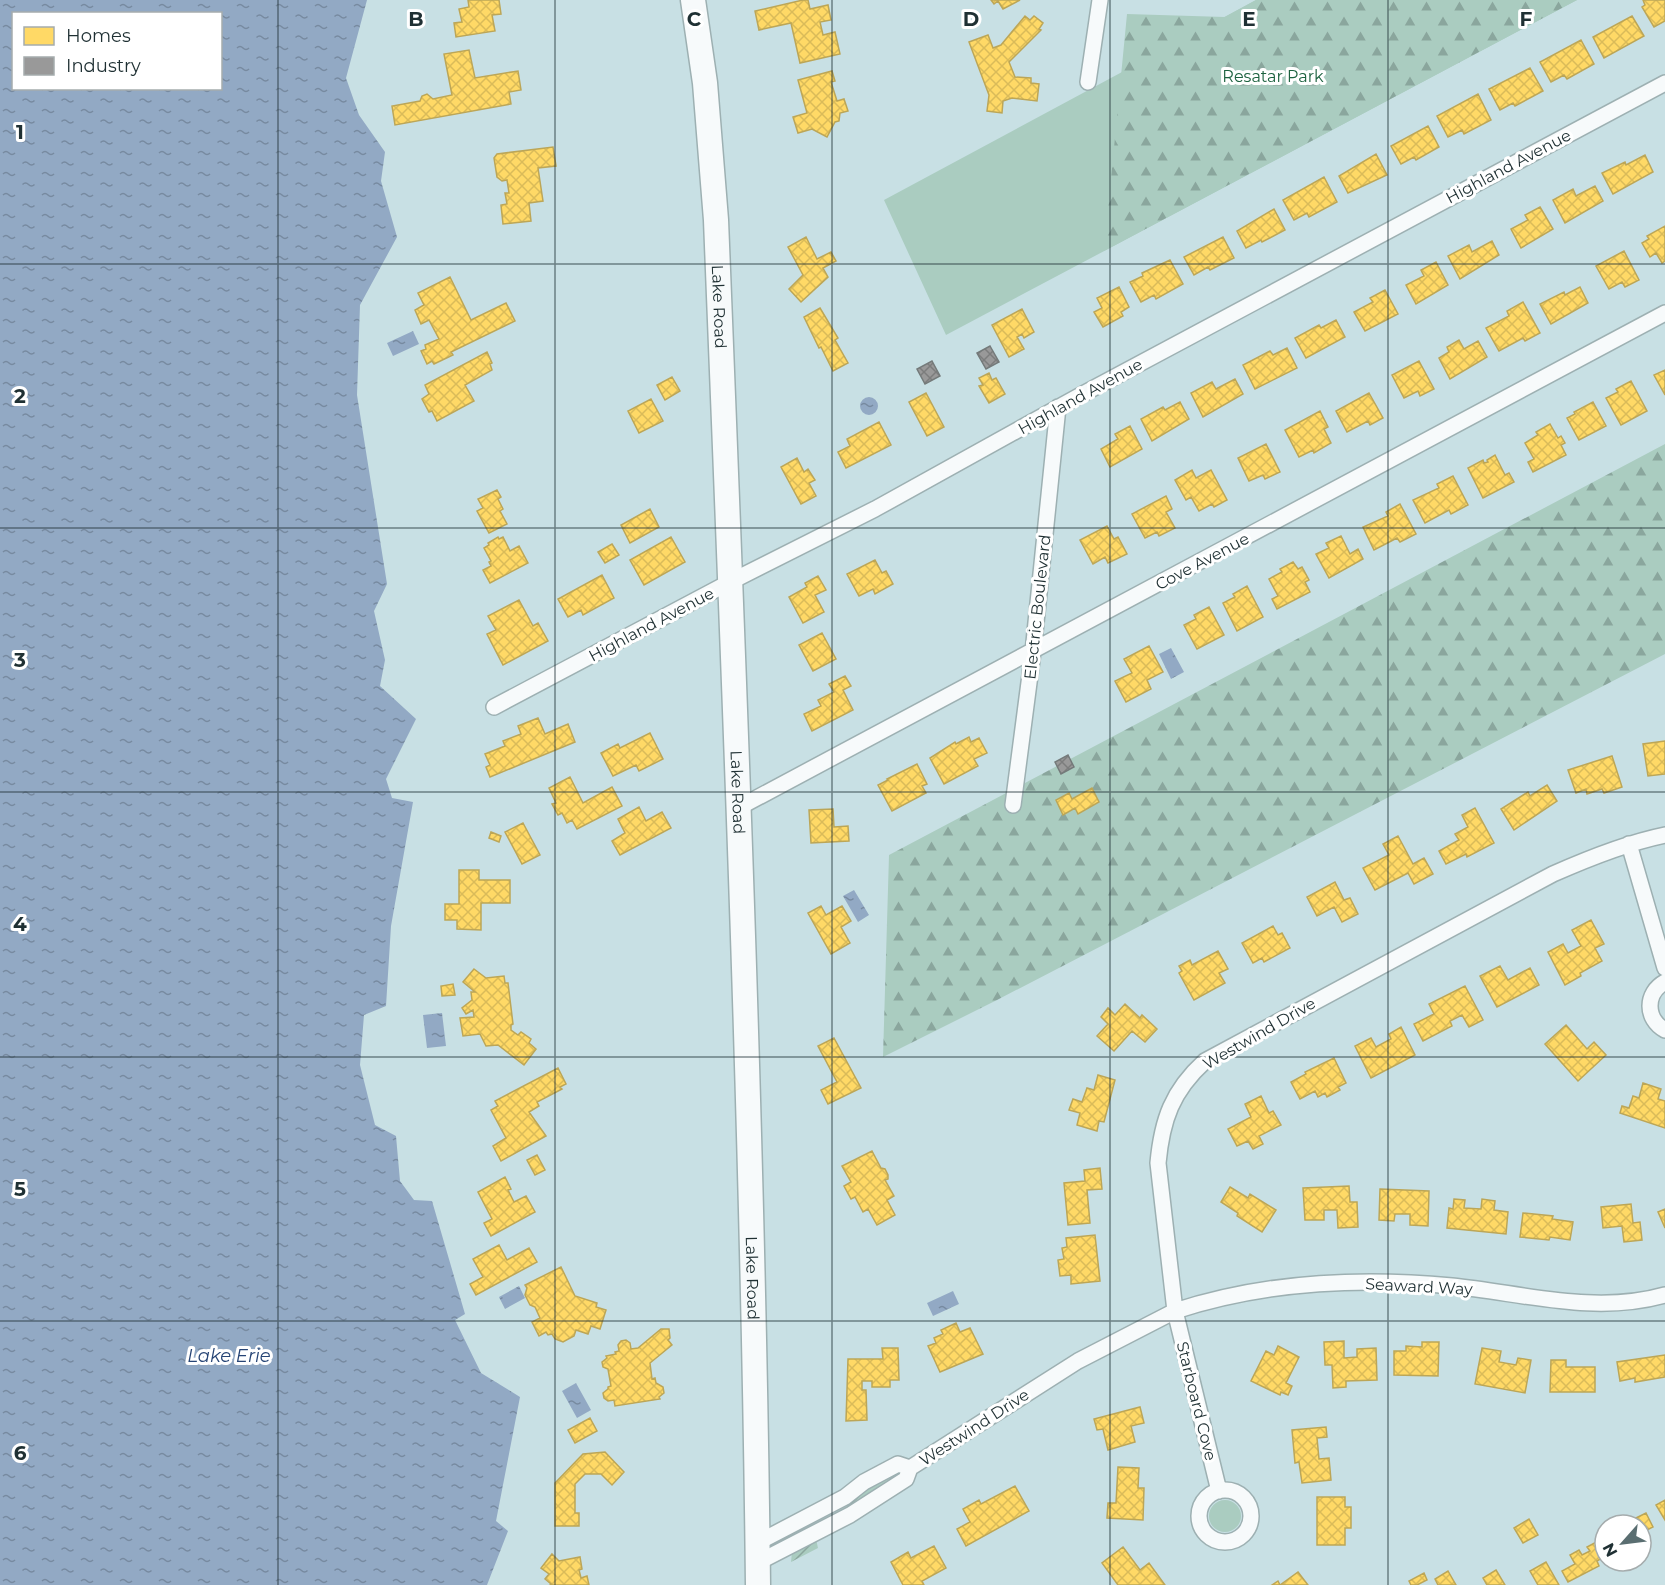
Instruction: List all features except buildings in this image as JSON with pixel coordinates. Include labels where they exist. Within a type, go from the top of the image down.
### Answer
[{"type":"main road","name":"Lake Road","points":[[693,0],[705,83],[715,210],[738,808],[755,1350],[757,1564]]},
{"type":"street","points":[[1088,82],[1100,0]]},
{"type":"street","name":"Highland Avenue","points":[[494,707],[730,582],[848,523],[1058,407],[1665,82]]},
{"type":"street","name":"Cove Avenue","points":[[738,808],[1665,313]]},
{"type":"street","name":"Electric Boulevard","points":[[1013,805],[1033,652],[1058,407]]},
{"type":"street","name":"Westwind Drive","points":[[757,1564],[864,1482],[898,1464],[910,1468],[1078,1361],[1175,1311],[1158,1163],[1164,1121],[1170,1105],[1183,1084],[1197,1068],[1213,1056],[1553,874],[1590,857],[1665,835]]},
{"type":"street","points":[[1629,844],[1665,968]]},
{"type":"street","points":[[1665,982],[1652,994],[1650,1009],[1655,1022],[1665,1029]]},
{"type":"street","name":"Seaward Way","points":[[1175,1311],[1201,1303],[1282,1286],[1344,1283],[1451,1286],[1582,1302],[1617,1302],[1665,1295]]},
{"type":"street","name":"Starboard Cove","points":[[1175,1311],[1219,1491]]},
{"type":"green space","name":"Resatar Park","points":[[1256,0],[1577,0],[946,335],[884,200]]},
{"type":"green space","name":"Resatar Park","points":[[1256,0],[1577,0],[1104,251],[1127,14],[1225,17]]},
{"type":"green space","points":[[1665,444],[1665,654],[883,1057],[889,855]]},
{"type":"green space","points":[[900,1468],[907,1469],[853,1507],[794,1536],[849,1505],[864,1489]]},
{"type":"green space","points":[[1225,1500],[1237,1504],[1241,1516],[1237,1528],[1225,1532],[1213,1528],[1209,1516],[1213,1504]]},
{"type":"green space","points":[[816,1539],[818,1548],[791,1562],[792,1552]]},
{"type":"water","name":"Lake Erie","points":[[0,0],[367,0],[346,78],[359,115],[385,152],[381,181],[397,237],[360,305],[357,395],[387,584],[374,611],[385,660],[380,686],[416,719],[386,779],[392,798],[413,802],[391,926],[386,1006],[364,1015],[360,1065],[375,1125],[396,1136],[400,1181],[414,1200],[432,1201],[465,1314],[455,1320],[481,1373],[520,1397],[496,1521],[508,1531],[487,1585],[0,1585]]},
{"type":"water","points":[[413,331],[419,344],[393,356],[387,343]]},
{"type":"water","points":[[869,397],[875,400],[878,406],[875,412],[869,415],[863,412],[860,406],[863,400]]},
{"type":"water","points":[[1171,648],[1184,672],[1171,679],[1159,654]]},
{"type":"water","points":[[854,890],[869,915],[858,922],[843,896]]},
{"type":"water","points":[[442,1013],[446,1046],[427,1048],[423,1015]]},
{"type":"water","points":[[519,1286],[525,1298],[505,1309],[499,1297]]},
{"type":"water","points":[[953,1291],[959,1304],[933,1316],[927,1303]]},
{"type":"water","points":[[576,1383],[591,1410],[577,1418],[562,1391]]}]
